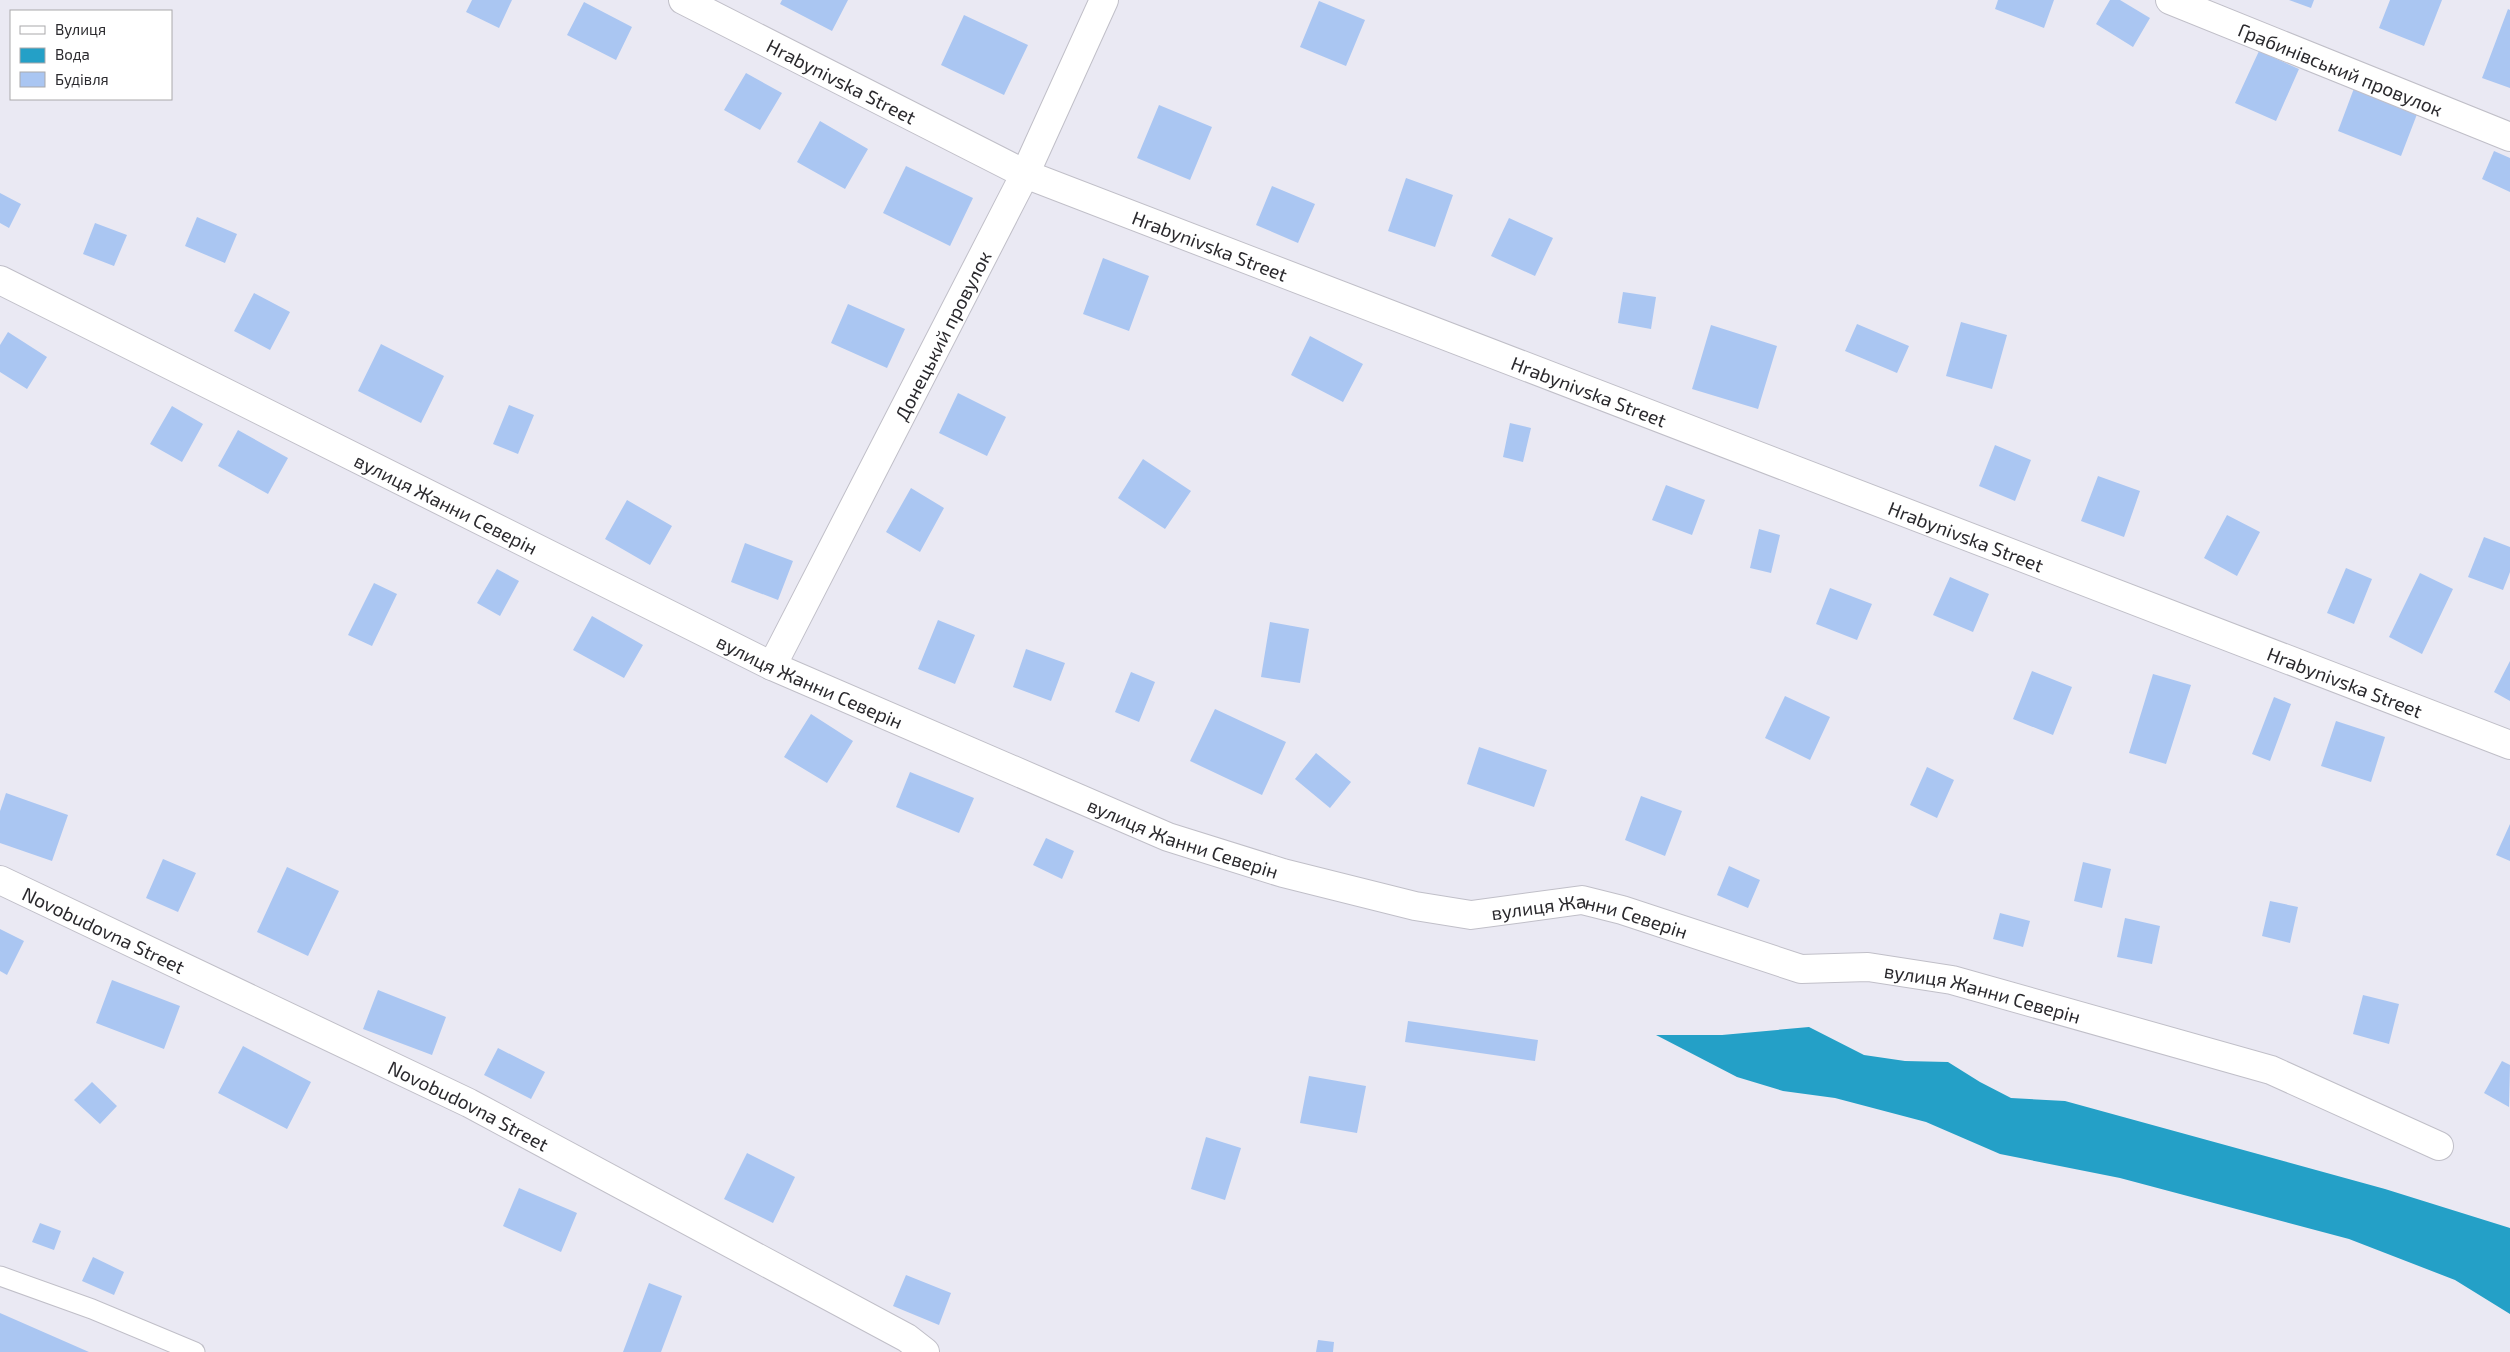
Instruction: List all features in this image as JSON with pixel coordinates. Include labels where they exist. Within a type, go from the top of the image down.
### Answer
[{"type":"street","name":"Hrabynivska Street","points":[[682,0],[1025,174],[2510,745]]},
{"type":"street","name":"Донецький провулок","points":[[772,666],[1025,174],[1104,0]]},
{"type":"street","name":"Грабинівський провулок","points":[[2170,0],[2510,137]]},
{"type":"street","name":"вулиця Жанни Северін","points":[[0,280],[772,666],[1168,837],[1283,873],[1415,906],[1471,915],[1582,900],[1622,910],[1801,969],[1868,967],[1952,980],[2271,1070],[2439,1146]]},
{"type":"street","name":"Novobudovna Street","points":[[0,880],[469,1103],[907,1338],[925,1352]]},
{"type":"lane","points":[[0,1276],[92,1309],[195,1352]]},
{"type":"water","points":[[1809,1027],[1864,1055],[1905,1061],[1948,1062],[2011,1098],[2065,1101],[2385,1189],[2510,1228],[2510,1314],[2455,1280],[2349,1239],[2120,1178],[2000,1154],[1926,1122],[1835,1098],[1783,1091],[1737,1077],[1656,1035],[1722,1035]]},
{"type":"building","points":[[472,0],[512,0],[499,28],[466,12]]},
{"type":"building","points":[[782,0],[848,0],[832,31],[780,4]]},
{"type":"building","points":[[1998,0],[2054,0],[2044,28],[1995,9]]},
{"type":"building","points":[[2110,0],[2120,0],[2150,18],[2133,47],[2096,24]]},
{"type":"building","points":[[2289,0],[2314,0],[2311,8]]},
{"type":"building","points":[[2390,0],[2442,0],[2424,46],[2379,28]]},
{"type":"building","points":[[1319,1],[1365,20],[1346,66],[1300,47]]},
{"type":"building","points":[[584,2],[632,27],[616,60],[567,35]]},
{"type":"building","points":[[2508,9],[2510,10],[2510,88],[2482,78]]},
{"type":"building","points":[[964,15],[1028,45],[1004,95],[941,65]]},
{"type":"building","points":[[2259,51],[2299,69],[2276,121],[2235,103]]},
{"type":"building","points":[[746,73],[782,93],[760,130],[724,110]]},
{"type":"building","points":[[2356,83],[2419,109],[2401,156],[2338,131]]},
{"type":"building","points":[[1159,105],[1212,127],[1190,180],[1137,158]]},
{"type":"building","points":[[820,121],[868,149],[845,189],[797,162]]},
{"type":"building","points":[[2494,151],[2510,158],[2510,192],[2482,179]]},
{"type":"building","points":[[906,166],[973,198],[950,246],[883,213]]},
{"type":"building","points":[[1406,178],[1453,195],[1435,247],[1388,231]]},
{"type":"building","points":[[1272,186],[1315,204],[1298,243],[1256,225]]},
{"type":"building","points":[[0,193],[21,204],[9,228],[0,223]]},
{"type":"building","points":[[197,217],[237,234],[225,263],[185,246]]},
{"type":"building","points":[[1509,218],[1553,238],[1535,276],[1491,256]]},
{"type":"building","points":[[95,223],[127,235],[114,266],[83,254]]},
{"type":"building","points":[[1103,258],[1149,276],[1129,331],[1083,314]]},
{"type":"building","points":[[1623,292],[1656,297],[1651,329],[1618,323]]},
{"type":"building","points":[[254,293],[290,312],[270,350],[234,331]]},
{"type":"building","points":[[848,304],[905,329],[887,368],[831,343]]},
{"type":"building","points":[[1961,322],[2007,335],[1992,389],[1946,376]]},
{"type":"building","points":[[1857,324],[1909,346],[1897,373],[1845,351]]},
{"type":"building","points":[[1711,325],[1777,346],[1758,409],[1692,389]]},
{"type":"building","points":[[8,332],[47,357],[27,389],[0,372],[0,345]]},
{"type":"building","points":[[1310,336],[1363,364],[1343,402],[1291,375]]},
{"type":"building","points":[[381,344],[444,376],[421,423],[358,391]]},
{"type":"building","points":[[958,393],[1006,417],[987,456],[939,433]]},
{"type":"building","points":[[509,405],[534,415],[518,454],[493,444]]},
{"type":"building","points":[[172,406],[203,424],[182,462],[150,444]]},
{"type":"building","points":[[1510,423],[1531,428],[1523,462],[1503,457]]},
{"type":"building","points":[[238,430],[288,458],[268,494],[218,466]]},
{"type":"building","points":[[1995,445],[2031,460],[2015,501],[1979,486]]},
{"type":"building","points":[[1143,459],[1191,491],[1165,529],[1118,498]]},
{"type":"building","points":[[2098,476],[2140,491],[2124,537],[2081,521]]},
{"type":"building","points":[[1666,485],[1705,500],[1692,535],[1652,520]]},
{"type":"building","points":[[911,488],[944,508],[920,552],[886,532]]},
{"type":"building","points":[[627,500],[672,526],[650,565],[605,539]]},
{"type":"building","points":[[2227,515],[2260,532],[2237,576],[2204,558]]},
{"type":"building","points":[[1759,529],[1780,535],[1771,573],[1750,568]]},
{"type":"building","points":[[2484,537],[2510,547],[2510,572],[2503,590],[2468,577]]},
{"type":"building","points":[[745,543],[793,561],[778,600],[731,582]]},
{"type":"building","points":[[2346,568],[2372,579],[2354,624],[2327,613]]},
{"type":"building","points":[[497,569],[519,581],[500,616],[477,603]]},
{"type":"building","points":[[2420,573],[2453,589],[2422,654],[2389,637]]},
{"type":"building","points":[[1950,577],[1989,594],[1973,632],[1933,615]]},
{"type":"building","points":[[374,583],[397,594],[372,646],[348,635]]},
{"type":"building","points":[[1830,588],[1872,604],[1857,640],[1816,624]]},
{"type":"building","points":[[592,616],[643,645],[624,678],[573,650]]},
{"type":"building","points":[[938,620],[975,635],[955,684],[918,669]]},
{"type":"building","points":[[1270,622],[1309,629],[1300,683],[1261,677]]},
{"type":"building","points":[[1026,649],[1065,663],[1051,701],[1013,687]]},
{"type":"building","points":[[2510,661],[2510,701],[2494,692]]},
{"type":"building","points":[[2032,671],[2072,687],[2053,735],[2013,719]]},
{"type":"building","points":[[1131,672],[1155,682],[1139,722],[1115,712]]},
{"type":"building","points":[[2153,674],[2191,685],[2166,764],[2129,753]]},
{"type":"building","points":[[1785,696],[1830,717],[1810,760],[1765,738]]},
{"type":"building","points":[[2274,697],[2291,704],[2270,761],[2252,754]]},
{"type":"building","points":[[1215,709],[1286,742],[1262,795],[1190,761]]},
{"type":"building","points":[[811,714],[853,741],[827,783],[784,757]]},
{"type":"building","points":[[2336,721],[2385,737],[2371,782],[2321,766]]},
{"type":"building","points":[[1479,747],[1547,770],[1534,807],[1467,784]]},
{"type":"building","points":[[1316,753],[1351,782],[1330,808],[1295,779]]},
{"type":"building","points":[[1927,767],[1954,780],[1937,818],[1910,805]]},
{"type":"building","points":[[910,772],[974,798],[959,833],[896,807]]},
{"type":"building","points":[[6,793],[68,815],[52,861],[0,843],[0,811]]},
{"type":"building","points":[[1641,796],[1682,811],[1665,856],[1625,840]]},
{"type":"building","points":[[2510,824],[2510,861],[2496,855]]},
{"type":"building","points":[[1046,838],[1074,851],[1062,879],[1033,865]]},
{"type":"building","points":[[163,859],[196,873],[178,912],[146,898]]},
{"type":"building","points":[[2083,862],[2111,869],[2102,908],[2074,901]]},
{"type":"building","points":[[1729,866],[1760,880],[1748,908],[1717,895]]},
{"type":"building","points":[[287,867],[339,891],[308,956],[257,932]]},
{"type":"building","points":[[2270,901],[2298,907],[2290,943],[2262,936]]},
{"type":"building","points":[[2000,913],[2030,921],[2023,947],[1993,939]]},
{"type":"building","points":[[2125,918],[2160,926],[2152,964],[2117,957]]},
{"type":"building","points":[[0,929],[24,941],[7,975],[0,971]]},
{"type":"building","points":[[112,980],[180,1006],[164,1049],[96,1023]]},
{"type":"building","points":[[378,990],[446,1017],[432,1055],[363,1029]]},
{"type":"building","points":[[2363,995],[2399,1004],[2389,1044],[2353,1034]]},
{"type":"building","points":[[1408,1021],[1538,1040],[1535,1061],[1405,1042]]},
{"type":"building","points":[[243,1046],[311,1082],[287,1129],[218,1093]]},
{"type":"building","points":[[498,1048],[545,1072],[531,1099],[484,1075]]},
{"type":"building","points":[[2502,1061],[2510,1065],[2509,1107],[2484,1093]]},
{"type":"building","points":[[1309,1076],[1366,1086],[1357,1133],[1300,1123]]},
{"type":"building","points":[[92,1082],[117,1106],[100,1124],[74,1100]]},
{"type":"building","points":[[1206,1137],[1241,1148],[1225,1200],[1191,1189]]},
{"type":"building","points":[[747,1153],[795,1177],[773,1223],[724,1199]]},
{"type":"building","points":[[519,1188],[577,1213],[561,1252],[503,1226]]},
{"type":"building","points":[[40,1223],[61,1231],[54,1250],[32,1242]]},
{"type":"building","points":[[93,1257],[124,1272],[114,1295],[82,1281]]},
{"type":"building","points":[[906,1275],[951,1293],[939,1325],[893,1306]]},
{"type":"building","points":[[649,1283],[682,1296],[661,1352],[623,1352]]},
{"type":"building","points":[[0,1313],[89,1352],[0,1352]]},
{"type":"building","points":[[1318,1340],[1334,1342],[1333,1352],[1316,1352]]}]
